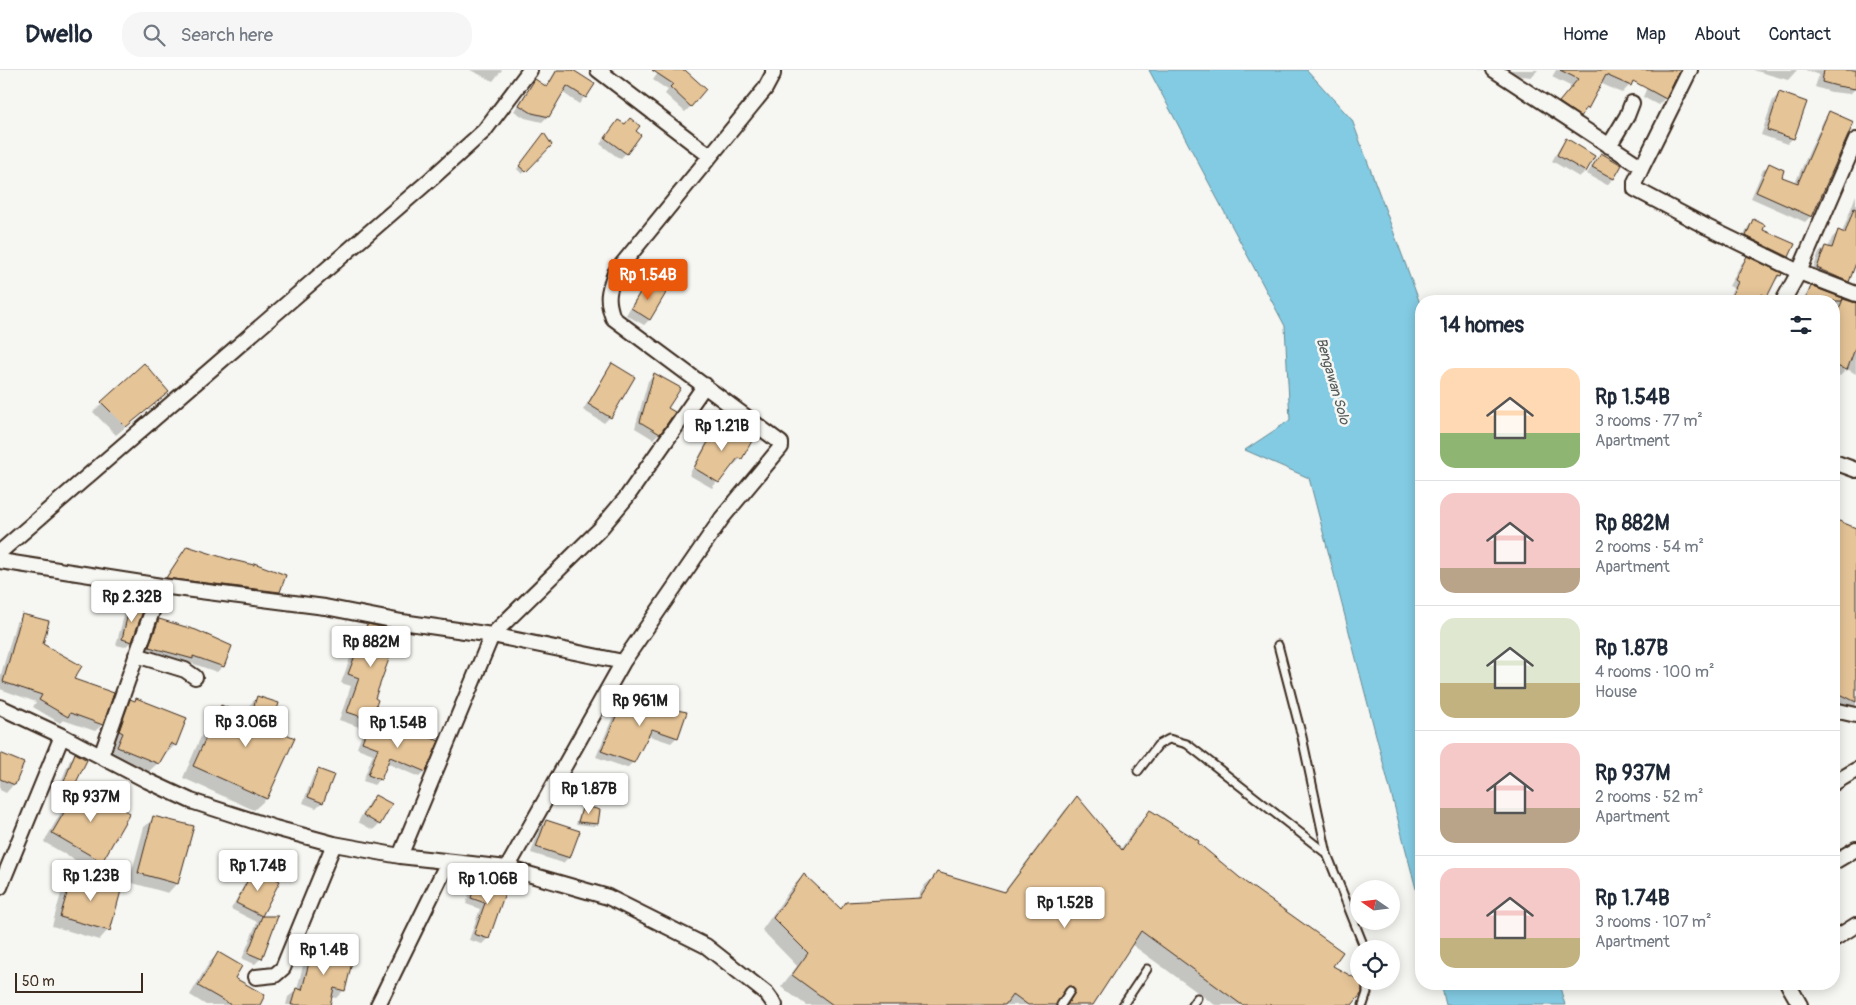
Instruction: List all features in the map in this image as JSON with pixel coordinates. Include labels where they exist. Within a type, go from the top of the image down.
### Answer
[{"type":"street","points":[[0,552],[431,180],[484,131],[530,70]]},
{"type":"street","points":[[598,70],[710,156]]},
{"type":"street","points":[[507,868],[623,662],[722,518],[781,447],[781,443],[613,318],[608,305],[608,291],[615,273],[764,89],[773,74],[773,70]]},
{"type":"street","points":[[1690,70],[1634,185],[1637,191],[1800,272],[1856,294]]},
{"type":"street","points":[[1502,72],[1642,168]]},
{"type":"street","points":[[1609,146],[1632,103]]},
{"type":"street","points":[[1787,295],[1800,272],[1856,140]]},
{"type":"street","points":[[400,856],[492,635],[600,529],[626,498],[705,385]]},
{"type":"street","points":[[1840,464],[1856,470]]},
{"type":"street","points":[[0,561],[161,586],[325,607],[402,622],[492,635],[623,662]]},
{"type":"street","points":[[101,756],[161,586]]},
{"type":"street","points":[[136,655],[185,670],[195,677]]},
{"type":"street","points":[[0,707],[191,801],[275,828],[334,844],[400,856],[507,868],[608,897],[706,946],[767,994],[776,1005]]},
{"type":"street","points":[[1840,711],[1856,714]]},
{"type":"street","points":[[0,887],[62,736]]},
{"type":"street","points":[[1840,779],[1856,770]]},
{"type":"street","points":[[256,977],[275,975],[282,968],[334,844]]},
{"type":"street","points":[[1840,858],[1856,849]]},
{"type":"street","points":[[378,1005],[448,862]]},
{"type":"street","points":[[1840,935],[1856,926]]},
{"type":"street","points":[[1791,990],[1800,1005]]},
{"type":"lane","points":[[1278,645],[1302,737],[1327,854],[1361,940]]},
{"type":"lane","points":[[1138,771],[1158,745],[1170,740],[1187,744],[1327,854]]},
{"type":"lane","points":[[1123,1005],[1147,968]]},
{"type":"lane","points":[[1363,1005],[1366,990]]},
{"type":"lane","points":[[1061,1005],[1070,991]]},
{"type":"lane","points":[[1192,1005],[1197,998]]},
{"type":"water","name":"Bengawan Solo","points":[[1149,70],[1307,70],[1352,120],[1417,295],[1415,295],[1415,885],[1309,478],[1245,450],[1290,420],[1285,326]]},
{"type":"water","points":[[1442,990],[1561,990],[1565,1005],[1446,1005]]},
{"type":"building","points":[[557,70],[573,70],[595,84],[586,98],[567,86],[549,117],[532,113],[519,105],[535,79],[547,87]]},
{"type":"building","points":[[652,70],[685,70],[706,89],[691,107],[670,87],[673,84]]},
{"type":"building","points":[[1560,70],[1680,70],[1666,99],[1633,81],[1631,86],[1606,75],[1588,109],[1586,108],[1581,117],[1559,102],[1578,79]]},
{"type":"building","points":[[1824,70],[1856,70],[1856,89],[1822,82]]},
{"type":"building","points":[[1779,92],[1807,102],[1794,139],[1767,130]]},
{"type":"building","points":[[1829,111],[1854,122],[1812,217],[1756,192],[1769,163],[1784,170],[1782,177],[1798,183]]},
{"type":"building","points":[[630,118],[640,126],[636,131],[641,135],[627,154],[605,138],[618,120],[625,124]]},
{"type":"building","points":[[544,133],[552,145],[526,172],[519,166]]},
{"type":"building","points":[[1566,138],[1595,156],[1586,172],[1557,155]]},
{"type":"building","points":[[1601,153],[1622,165],[1614,179],[1592,167]]},
{"type":"building","points":[[1854,208],[1856,209],[1856,263],[1849,282],[1817,268],[1825,246],[1832,248],[1838,230],[1845,233]]},
{"type":"building","points":[[1753,219],[1765,225],[1763,230],[1795,244],[1789,257],[1746,236]]},
{"type":"building","points":[[1747,256],[1782,273],[1781,276],[1778,275],[1768,295],[1732,295],[1738,282],[1735,280]]},
{"type":"building","points":[[646,282],[666,293],[650,320],[631,308]]},
{"type":"building","points":[[1811,286],[1835,295],[1807,295]]},
{"type":"building","points":[[1843,299],[1856,303],[1856,346],[1847,370],[1840,367],[1840,307]]},
{"type":"building","points":[[144,363],[169,392],[126,427],[101,402]]},
{"type":"building","points":[[612,363],[635,377],[611,418],[588,404]]},
{"type":"building","points":[[654,373],[681,388],[668,408],[675,412],[660,434],[640,422]]},
{"type":"building","points":[[719,422],[753,439],[742,459],[738,458],[719,483],[694,468]]},
{"type":"building","points":[[1840,521],[1856,528],[1856,702],[1840,694]]},
{"type":"building","points":[[187,546],[228,559],[254,565],[254,563],[286,575],[280,592],[166,578]]},
{"type":"building","points":[[130,605],[144,608],[132,642],[122,639]]},
{"type":"building","points":[[22,614],[49,621],[43,644],[82,666],[74,679],[114,693],[103,725],[70,713],[68,717],[39,700],[42,695],[3,682]]},
{"type":"building","points":[[159,619],[196,630],[232,646],[224,667],[193,656],[193,659],[149,647]]},
{"type":"building","points":[[367,624],[399,631],[375,698],[378,700],[371,720],[347,712],[359,678],[348,674]]},
{"type":"building","points":[[626,693],[659,710],[661,707],[687,712],[678,738],[652,729],[634,763],[601,751]]},
{"type":"building","points":[[257,696],[279,703],[271,728],[295,738],[267,799],[193,766],[221,705],[250,718]]},
{"type":"building","points":[[136,698],[187,718],[176,746],[171,743],[159,764],[117,747],[123,733],[119,731],[130,699],[135,701]]},
{"type":"building","points":[[370,721],[417,738],[419,733],[439,741],[426,772],[390,757],[381,780],[368,775],[378,748],[362,742]]},
{"type":"building","points":[[0,753],[24,763],[15,785],[0,779]]},
{"type":"building","points":[[75,753],[87,760],[67,801],[58,797]]},
{"type":"building","points":[[318,769],[334,775],[323,803],[308,797]]},
{"type":"building","points":[[80,785],[130,813],[102,862],[52,833]]},
{"type":"building","points":[[375,795],[392,804],[380,825],[363,815]]},
{"type":"building","points":[[1077,796],[1122,850],[1150,810],[1199,841],[1198,843],[1245,882],[1343,952],[1333,966],[1350,975],[1350,990],[1362,990],[1362,993],[1352,1005],[1242,1005],[1141,931],[1093,1005],[1067,1005],[1075,992],[1073,987],[1070,986],[1066,988],[1056,1005],[1028,1005],[1013,994],[1005,1005],[833,1005],[792,975],[808,953],[773,918],[804,874],[841,909],[846,902],[920,898],[937,872],[1005,892]]},
{"type":"building","points":[[583,805],[600,810],[598,824],[578,822]]},
{"type":"building","points":[[153,816],[194,826],[178,884],[138,873]]},
{"type":"building","points":[[546,820],[580,831],[570,858],[536,847]]},
{"type":"building","points":[[254,868],[280,881],[262,916],[236,903]]},
{"type":"building","points":[[73,873],[122,887],[110,931],[60,917]]},
{"type":"building","points":[[478,877],[507,887],[489,939],[474,934],[485,903],[471,898]]},
{"type":"building","points":[[262,916],[278,916],[262,959],[248,953]]},
{"type":"building","points":[[314,943],[354,954],[345,991],[334,988],[330,1005],[291,1005],[296,988],[302,990]]},
{"type":"building","points":[[218,952],[242,966],[235,978],[265,995],[260,1005],[231,1005],[198,986]]}]
